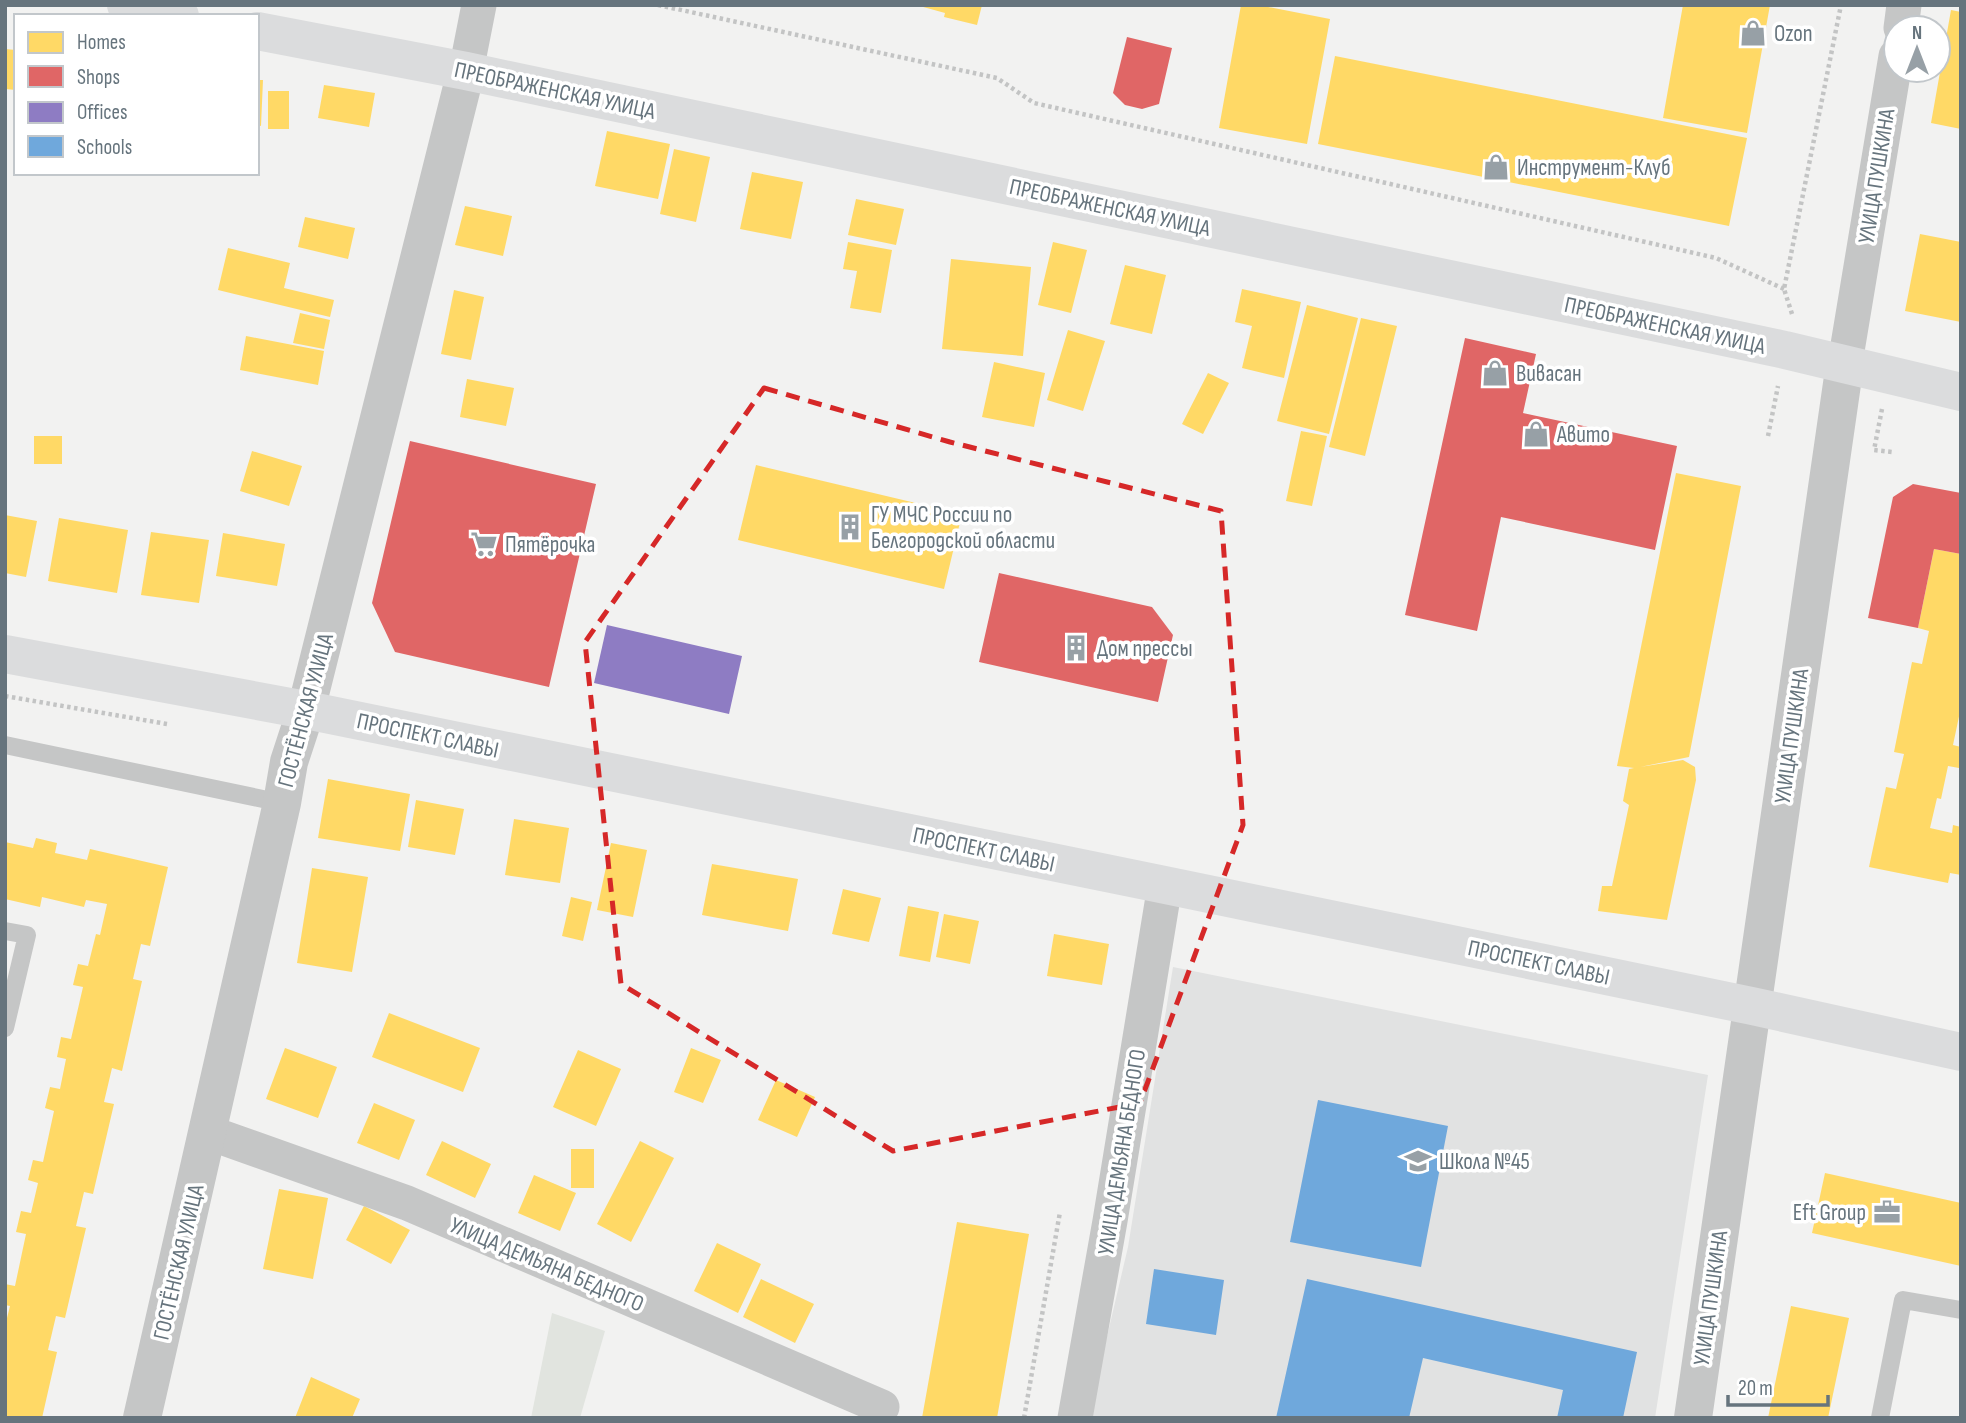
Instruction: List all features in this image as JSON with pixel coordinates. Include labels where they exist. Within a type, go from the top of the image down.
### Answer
[{"type":"main road","points":[[126,5],[170,14]]},
{"type":"main road","name":"ПРЕОБРАЖЕНСКАЯ УЛИЦА","points":[[259,31],[466,71],[1845,363],[1961,392]]},
{"type":"main road","name":"ПРОСПЕКТ СЛАВЫ","points":[[5,654],[306,710],[1752,1006],[1961,1052]]},
{"type":"street","name":"ГОСТЁНСКАЯ УЛИЦА","points":[[142,1418],[282,803],[289,762],[306,710],[466,71],[479,5]]},
{"type":"street","name":"УЛИЦА ПУШКИНА","points":[[1693,1418],[1845,363],[1891,84]]},
{"type":"street","name":"УЛИЦА ДЕМЬЯНА БЕДНОГО","points":[[1075,1418],[1165,885]]},
{"type":"street","name":"УЛИЦА ДЕМЬЯНА БЕДНОГО","points":[[207,1132],[407,1203],[882,1408]]},
{"type":"lane","points":[[5,745],[282,803]]},
{"type":"lane","points":[[5,931],[27,935],[5,1028]]},
{"type":"lane","points":[[1881,1418],[1903,1300],[1961,1310]]},
{"type":"path","points":[[658,5],[997,78],[1034,103],[1716,258],[1784,289]]},
{"type":"path","points":[[1792,314],[1784,289],[1841,5]]},
{"type":"path","points":[[5,696],[174,725]]},
{"type":"path","points":[[1024,1418],[1060,1212]]},
{"type":"highlighted area","points":[[764,388],[950,442],[1221,511],[1243,825],[1140,1103],[893,1151],[621,984],[585,642]]},
{"type":"shaded area","name":"Школа №45","points":[[1173,967],[1708,1075],[1655,1418],[1088,1418],[1128,1247]]},
{"type":"shaded area","points":[[552,1313],[605,1331],[580,1418],[531,1418]]},
{"type":"building: Homes","points":[[916,5],[982,5],[977,25],[944,17],[945,13]]},
{"type":"building: Homes","points":[[1241,5],[1258,5],[1330,19],[1307,144],[1219,128]]},
{"type":"building: Homes","points":[[1683,5],[1770,5],[1747,133],[1663,118]]},
{"type":"building: Homes","points":[[1951,10],[1961,12],[1961,129],[1931,123],[1938,84],[1952,84]]},
{"type":"building: Homes","points":[[5,49],[14,50],[14,90],[5,89]]},
{"type":"building: Homes","points":[[1335,56],[1747,138],[1729,226],[1318,144]]},
{"type":"building: Homes","points":[[259,80],[263,80],[261,126]]},
{"type":"building: Homes","points":[[324,85],[375,93],[369,127],[318,118]]},
{"type":"building: Homes","points":[[268,91],[289,91],[289,129],[268,129]]},
{"type":"building: Homes","points":[[607,131],[670,144],[658,199],[595,186]]},
{"type":"building: Homes","points":[[674,149],[710,157],[696,222],[660,214]]},
{"type":"building: Homes","points":[[752,172],[803,182],[791,239],[740,229]]},
{"type":"building: Homes","points":[[856,199],[904,209],[896,245],[848,235]]},
{"type":"building: Homes","points":[[465,206],[512,216],[503,256],[455,245]]},
{"type":"building: Homes","points":[[305,217],[355,228],[348,259],[298,247]]},
{"type":"building: Homes","points":[[1920,234],[1961,242],[1961,322],[1905,311]]},
{"type":"building: Homes","points":[[848,242],[892,250],[881,313],[850,308],[857,271],[843,269]]},
{"type":"building: Homes","points":[[1053,242],[1087,250],[1071,313],[1038,305]]},
{"type":"building: Homes","points":[[228,248],[290,263],[284,288],[334,300],[330,317],[218,290]]},
{"type":"building: Homes","points":[[951,259],[1031,267],[1023,356],[942,349]]},
{"type":"building: Homes","points":[[1125,265],[1166,275],[1152,334],[1110,324]]},
{"type":"building: Homes","points":[[1242,289],[1301,302],[1284,378],[1242,368],[1252,326],[1235,322]]},
{"type":"building: Homes","points":[[454,290],[484,297],[471,360],[441,354]]},
{"type":"building: Homes","points":[[1307,305],[1358,318],[1329,434],[1277,421]]},
{"type":"building: Homes","points":[[300,313],[330,320],[324,349],[293,343]]},
{"type":"building: Homes","points":[[1361,318],[1397,326],[1365,456],[1329,447]]},
{"type":"building: Homes","points":[[1068,330],[1105,341],[1083,411],[1047,400]]},
{"type":"building: Homes","points":[[246,336],[324,351],[318,385],[240,370]]},
{"type":"building: Homes","points":[[994,362],[1045,373],[1034,427],[982,417]]},
{"type":"building: Homes","points":[[1208,373],[1229,383],[1203,434],[1182,424]]},
{"type":"building: Homes","points":[[467,379],[514,388],[506,426],[460,417]]},
{"type":"building: Homes","points":[[1301,431],[1327,436],[1312,506],[1286,501]]},
{"type":"building: Homes","points":[[34,436],[62,436],[62,464],[34,464]]},
{"type":"building: Homes","points":[[252,451],[302,466],[289,506],[240,491]]},
{"type":"building: Homes","name":"ГУ МЧС России по Белгородской области","points":[[756,465],[962,514],[944,589],[738,540]]},
{"type":"building: Homes","points":[[1676,473],[1741,486],[1689,757],[1640,767],[1683,760],[1695,767],[1696,780],[1667,920],[1598,911],[1602,886],[1612,886],[1629,805],[1623,801],[1629,769],[1634,768],[1617,766]]},
{"type":"building: Homes","points":[[5,515],[37,521],[26,577],[5,573]]},
{"type":"building: Homes","points":[[59,518],[128,530],[117,593],[48,581]]},
{"type":"building: Homes","points":[[151,532],[209,540],[199,603],[141,595]]},
{"type":"building: Homes","points":[[223,533],[285,544],[277,586],[216,576]]},
{"type":"building: Homes","points":[[1934,549],[1961,554],[1961,707],[1953,745],[1961,747],[1961,758],[1959,768],[1948,766],[1941,799],[1937,798],[1930,828],[1952,833],[1953,825],[1961,827],[1961,875],[1950,873],[1948,883],[1869,867],[1886,787],[1896,789],[1904,754],[1894,752],[1912,662],[1922,664],[1929,631],[1918,628]]},
{"type":"building: Homes","points":[[328,779],[410,794],[400,851],[318,838]]},
{"type":"building: Homes","points":[[416,800],[464,809],[455,855],[408,847]]},
{"type":"building: Homes","points":[[514,819],[569,828],[560,883],[505,875]]},
{"type":"building: Homes","points":[[36,838],[57,843],[55,853],[87,860],[90,849],[168,867],[150,946],[141,944],[133,979],[142,981],[122,1071],[112,1068],[104,1102],[114,1104],[93,1194],[84,1192],[76,1226],[86,1228],[65,1318],[56,1316],[48,1350],[57,1352],[42,1418],[5,1418],[5,1326],[10,1306],[5,1305],[5,1284],[15,1286],[26,1234],[16,1232],[21,1211],[31,1213],[38,1183],[28,1180],[33,1160],[43,1162],[54,1111],[45,1108],[50,1087],[60,1089],[66,1059],[57,1057],[61,1037],[71,1039],[83,987],[73,985],[78,964],[88,966],[96,934],[100,935],[107,904],[86,900],[84,907],[42,897],[40,907],[5,899],[5,842],[33,848]]},
{"type":"building: Homes","points":[[611,843],[647,850],[633,917],[597,910]]},
{"type":"building: Homes","points":[[712,864],[798,879],[788,931],[702,915]]},
{"type":"building: Homes","points":[[312,868],[368,877],[352,972],[297,963]]},
{"type":"building: Homes","points":[[843,889],[881,898],[869,942],[832,934]]},
{"type":"building: Homes","points":[[571,897],[592,902],[583,941],[562,936]]},
{"type":"building: Homes","points":[[908,906],[939,912],[930,962],[899,956]]},
{"type":"building: Homes","points":[[944,914],[979,921],[970,964],[936,957]]},
{"type":"building: Homes","points":[[1054,934],[1109,944],[1102,985],[1047,976]]},
{"type":"building: Homes","points":[[389,1013],[480,1048],[463,1092],[372,1057]]},
{"type":"building: Homes","points":[[285,1048],[337,1067],[318,1118],[266,1099]]},
{"type":"building: Homes","points":[[691,1048],[721,1060],[703,1103],[674,1092]]},
{"type":"building: Homes","points":[[578,1050],[621,1069],[596,1126],[553,1107]]},
{"type":"building: Homes","points":[[776,1080],[815,1097],[797,1137],[758,1120]]},
{"type":"building: Homes","points":[[374,1103],[415,1120],[399,1160],[357,1143]]},
{"type":"building: Homes","points":[[442,1141],[491,1164],[475,1198],[426,1175]]},
{"type":"building: Homes","points":[[640,1141],[674,1158],[631,1242],[597,1224]]},
{"type":"building: Homes","points":[[571,1149],[594,1149],[594,1188],[571,1188]]},
{"type":"building: Homes","points":[[1825,1173],[1961,1203],[1961,1266],[1812,1233]]},
{"type":"building: Homes","points":[[534,1175],[576,1193],[560,1231],[518,1213]]},
{"type":"building: Homes","points":[[279,1189],[328,1198],[313,1279],[263,1269]]},
{"type":"building: Homes","points":[[364,1206],[410,1230],[391,1264],[346,1240]]},
{"type":"building: Homes","points":[[957,1222],[1029,1234],[997,1418],[922,1418]]},
{"type":"building: Homes","points":[[717,1243],[761,1264],[738,1313],[694,1291]]},
{"type":"building: Homes","points":[[761,1279],[814,1304],[795,1343],[743,1317]]},
{"type":"building: Homes","points":[[1791,1306],[1849,1318],[1828,1418],[1768,1418]]},
{"type":"building: Homes","points":[[311,1377],[360,1399],[352,1418],[295,1418]]},
{"type":"building: Shops","points":[[1127,37],[1172,48],[1159,104],[1142,109],[1125,105],[1113,93]]},
{"type":"building: Shops","points":[[1465,338],[1536,354],[1523,413],[1677,446],[1655,550],[1501,517],[1477,631],[1405,615]]},
{"type":"building: Shops","name":"Пятёрочка","points":[[410,441],[596,484],[549,687],[395,652],[372,603]]},
{"type":"building: Shops","points":[[1913,484],[1961,493],[1961,554],[1934,549],[1918,628],[1868,618],[1893,497]]},
{"type":"building: Shops","name":"Дом прессы","points":[[999,573],[1152,607],[1173,635],[1158,702],[979,662]]},
{"type":"building: Offices","points":[[607,625],[742,656],[729,714],[594,683]]},
{"type":"building: Schools","points":[[1318,1100],[1448,1126],[1421,1267],[1290,1242]]},
{"type":"building: Schools","points":[[1154,1269],[1224,1280],[1216,1335],[1146,1324]]},
{"type":"building: Schools","points":[[1307,1279],[1637,1352],[1623,1418],[1557,1418],[1563,1390],[1423,1358],[1409,1418],[1276,1418]]},
{"type":"place","name":"Ozon","points":[[1753,33]]},
{"type":"place","name":"Инструмент-Клуб","points":[[1496,167]]},
{"type":"place","name":"Вивасан","points":[[1495,373]]},
{"type":"place","name":"Авито","points":[[1536,434]]},
{"type":"place","name":"ГУ МЧС России по Белгородской области","points":[[850,527]]},
{"type":"place","name":"Пятёрочка","points":[[484,544]]},
{"type":"place","name":"Дом прессы","points":[[1076,648]]},
{"type":"place","name":"Школа №45","points":[[1418,1161]]},
{"type":"place","name":"Eft Group","points":[[1887,1212]]}]
